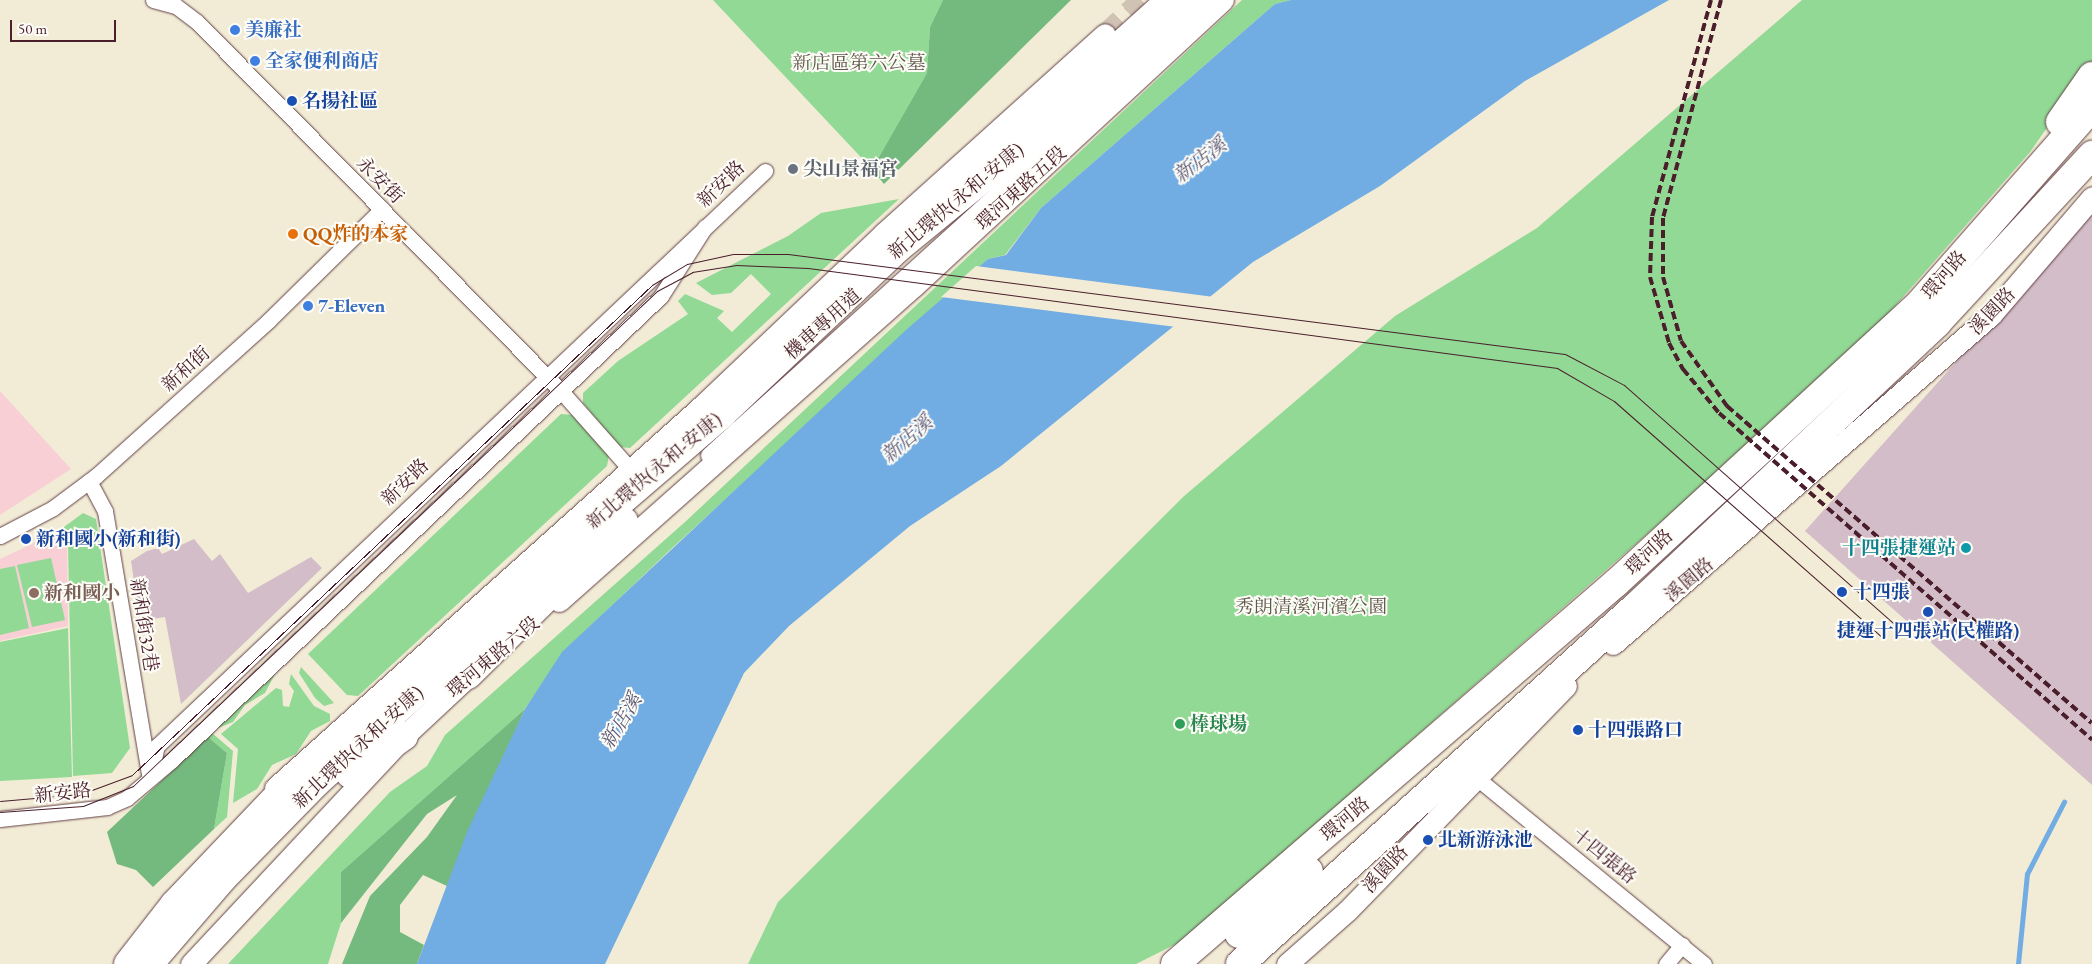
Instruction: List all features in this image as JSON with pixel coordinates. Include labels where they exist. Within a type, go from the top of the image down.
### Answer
[{"type":"highway","name":"新北環快(永和-安康)","points":[[149,964],[223,878],[316,783],[441,670],[498,607],[1180,0]]},
{"type":"highway","name":"新北環快(永和-安康)","points":[[468,675],[596,546],[1193,0]]},
{"type":"highway","points":[[1982,231],[2092,76]]},
{"type":"highway","name":"環河路","points":[[1175,964],[1410,765],[1920,303],[2092,107]]},
{"type":"highway","name":"環河路","points":[[1240,964],[1382,831],[1634,608],[1937,322],[2092,154]]},
{"type":"highway","points":[[686,441],[703,405]]},
{"type":"highway","points":[[128,964],[174,905],[312,763],[441,647],[498,607]]},
{"type":"highway","points":[[167,964],[242,876],[315,802],[404,736]]},
{"type":"highway","points":[[1203,964],[1292,889],[1410,765]]},
{"type":"highway","points":[[1221,964],[1382,831]]},
{"type":"main road","name":"環河東路五段","points":[[816,372],[1223,0]]},
{"type":"main road","points":[[120,964],[166,903],[237,824],[703,405],[884,233],[1105,34]]},
{"type":"main road","name":"溪園路","points":[[1287,964],[1347,911],[1413,839],[1478,779],[1596,659],[1991,315],[2092,197]]},
{"type":"main road","name":"環河東路六段","points":[[192,964],[404,736],[468,675],[576,587],[816,372]]},
{"type":"street","name":"永安街","points":[[153,0],[176,6],[197,22],[561,391],[630,469]]},
{"type":"street","name":"機車專用道","points":[[759,353],[789,342],[892,241],[1160,0]]},
{"type":"street","name":"機車專用道","points":[[468,675],[1057,139],[1203,0]]},
{"type":"street","name":"新安路","points":[[150,778],[157,746],[765,170]]},
{"type":"street","name":"新和街","points":[[0,536],[53,508],[89,481],[268,321],[382,210]]},
{"type":"street","name":"新安路","points":[[0,819],[97,811],[127,798],[661,296],[706,227]]},
{"type":"street","name":"新和街32巷","points":[[89,481],[105,510],[150,778]]},
{"type":"street","name":"十四張路","points":[[1478,779],[1704,964]]},
{"type":"street","points":[[1666,964],[1682,945]]},
{"type":"shaded area","points":[[2092,210],[2092,785],[1805,531]]},
{"type":"shaded area","points":[[0,391],[71,469],[0,515]]},
{"type":"shaded area","name":"新和國小","points":[[51,535],[67,546],[68,626],[0,641],[0,559]]},
{"type":"shaded area","points":[[194,539],[212,561],[220,554],[248,593],[311,557],[322,568],[181,704],[165,617],[140,621],[131,561],[147,551],[158,548],[162,554]]},
{"type":"green space","name":"新店區第六公墓","points":[[713,0],[943,0],[930,27],[927,73],[872,169]]},
{"type":"green space","points":[[943,0],[1071,0],[884,184],[872,169],[927,73],[930,27]]},
{"type":"green space","points":[[1242,0],[1291,0],[1275,4],[1041,208],[1005,255],[988,259],[670,550],[563,652],[525,709],[341,872],[341,923],[328,964],[228,964],[390,792],[427,766],[445,735],[685,522]]},
{"type":"green space","name":"秀朗清溪河濱公園","points":[[1802,0],[2092,0],[2092,63],[2030,152],[1854,353],[1182,941],[1136,964],[748,964],[778,902],[1183,497],[1395,316],[1537,228]]},
{"type":"green space","points":[[899,199],[630,448],[620,447],[583,403],[583,393],[618,361],[688,314],[678,301],[685,294],[724,311],[717,318],[732,332],[771,294],[751,274],[731,293],[712,295],[696,283],[788,236],[821,213]]},
{"type":"green space","points":[[561,414],[573,415],[609,455],[607,466],[358,696],[347,695],[308,654]]},
{"type":"green space","points":[[83,513],[96,519],[130,748],[112,773],[73,776],[68,545],[53,535]]},
{"type":"green space","points":[[51,558],[65,620],[32,627],[17,565]]},
{"type":"green space","points":[[15,566],[29,628],[0,635],[0,569]]},
{"type":"green space","points":[[68,628],[72,777],[0,781],[0,642]]},
{"type":"green space","points":[[301,667],[334,703],[324,706],[315,698],[299,673]]},
{"type":"green space","points":[[275,674],[265,693],[245,705],[233,722],[216,729]]},
{"type":"green space","points":[[291,674],[314,706],[330,714],[330,721],[311,731],[296,754],[272,765],[257,789],[233,803],[238,749],[221,734],[276,688],[282,690],[283,706],[289,707],[294,691],[289,684]]},
{"type":"green space","points":[[525,709],[447,886],[423,875],[400,905],[400,932],[424,945],[417,964],[342,964],[370,896],[427,837],[457,795],[427,814],[341,923],[341,872]]},
{"type":"green space","points":[[212,733],[233,751],[227,817],[214,829],[227,753],[208,737]]},
{"type":"green space","points":[[208,737],[227,753],[214,829],[153,887],[136,870],[117,864],[107,832]]},
{"type":"water","name":"新店溪","points":[[1291,0],[1669,0],[1525,81],[1380,186],[1253,262],[1001,466],[910,526],[789,626],[744,673],[605,964],[417,964],[467,832],[525,709],[562,652],[906,330],[988,259],[1006,255],[1041,208],[1275,4]]},
{"type":"pier","points":[[976,266],[1214,297],[1176,327],[941,297]]},
{"type":"waterway","points":[[2018,964],[2027,874],[2064,802]]},
{"type":"tunnel","points":[[1105,34],[1141,0]]},
{"type":"tram line","points":[[0,801],[81,794],[132,775],[652,285],[687,264],[733,254],[788,254],[1565,354],[1624,385],[1893,623]]},
{"type":"tram line","points":[[0,812],[83,806],[133,786],[657,291],[692,272],[736,265],[808,268],[1557,368],[1614,401],[1881,636]]},
{"type":"railway","points":[[1711,0],[1652,217],[1650,277],[1669,343],[1683,369],[1719,413],[2092,740]]},
{"type":"railway","points":[[1721,0],[1663,218],[1663,277],[1681,341],[1727,406],[2092,723]]},
{"type":"place","name":"美廉社","points":[[235,30]]},
{"type":"place","name":"全家便利商店","points":[[255,61]]},
{"type":"place","name":"名揚社區","points":[[292,101]]},
{"type":"place","name":"尖山景福宮","points":[[793,169]]},
{"type":"place","name":"QQ炸的本家","points":[[293,234]]},
{"type":"place","name":"7-Eleven","points":[[308,306]]},
{"type":"place","name":"新和國小(新和街)","points":[[26,539]]},
{"type":"place","name":"十四張捷運站","points":[[1966,548]]},
{"type":"place","name":"十四張","points":[[1842,592]]},
{"type":"place","name":"新和國小","points":[[34,593]]},
{"type":"place","name":"捷運十四張站(民權路)","points":[[1928,612]]},
{"type":"place","name":"棒球場","points":[[1180,724]]},
{"type":"place","name":"十四張路口","points":[[1578,730]]},
{"type":"place","name":"北新游泳池","points":[[1428,840]]}]
